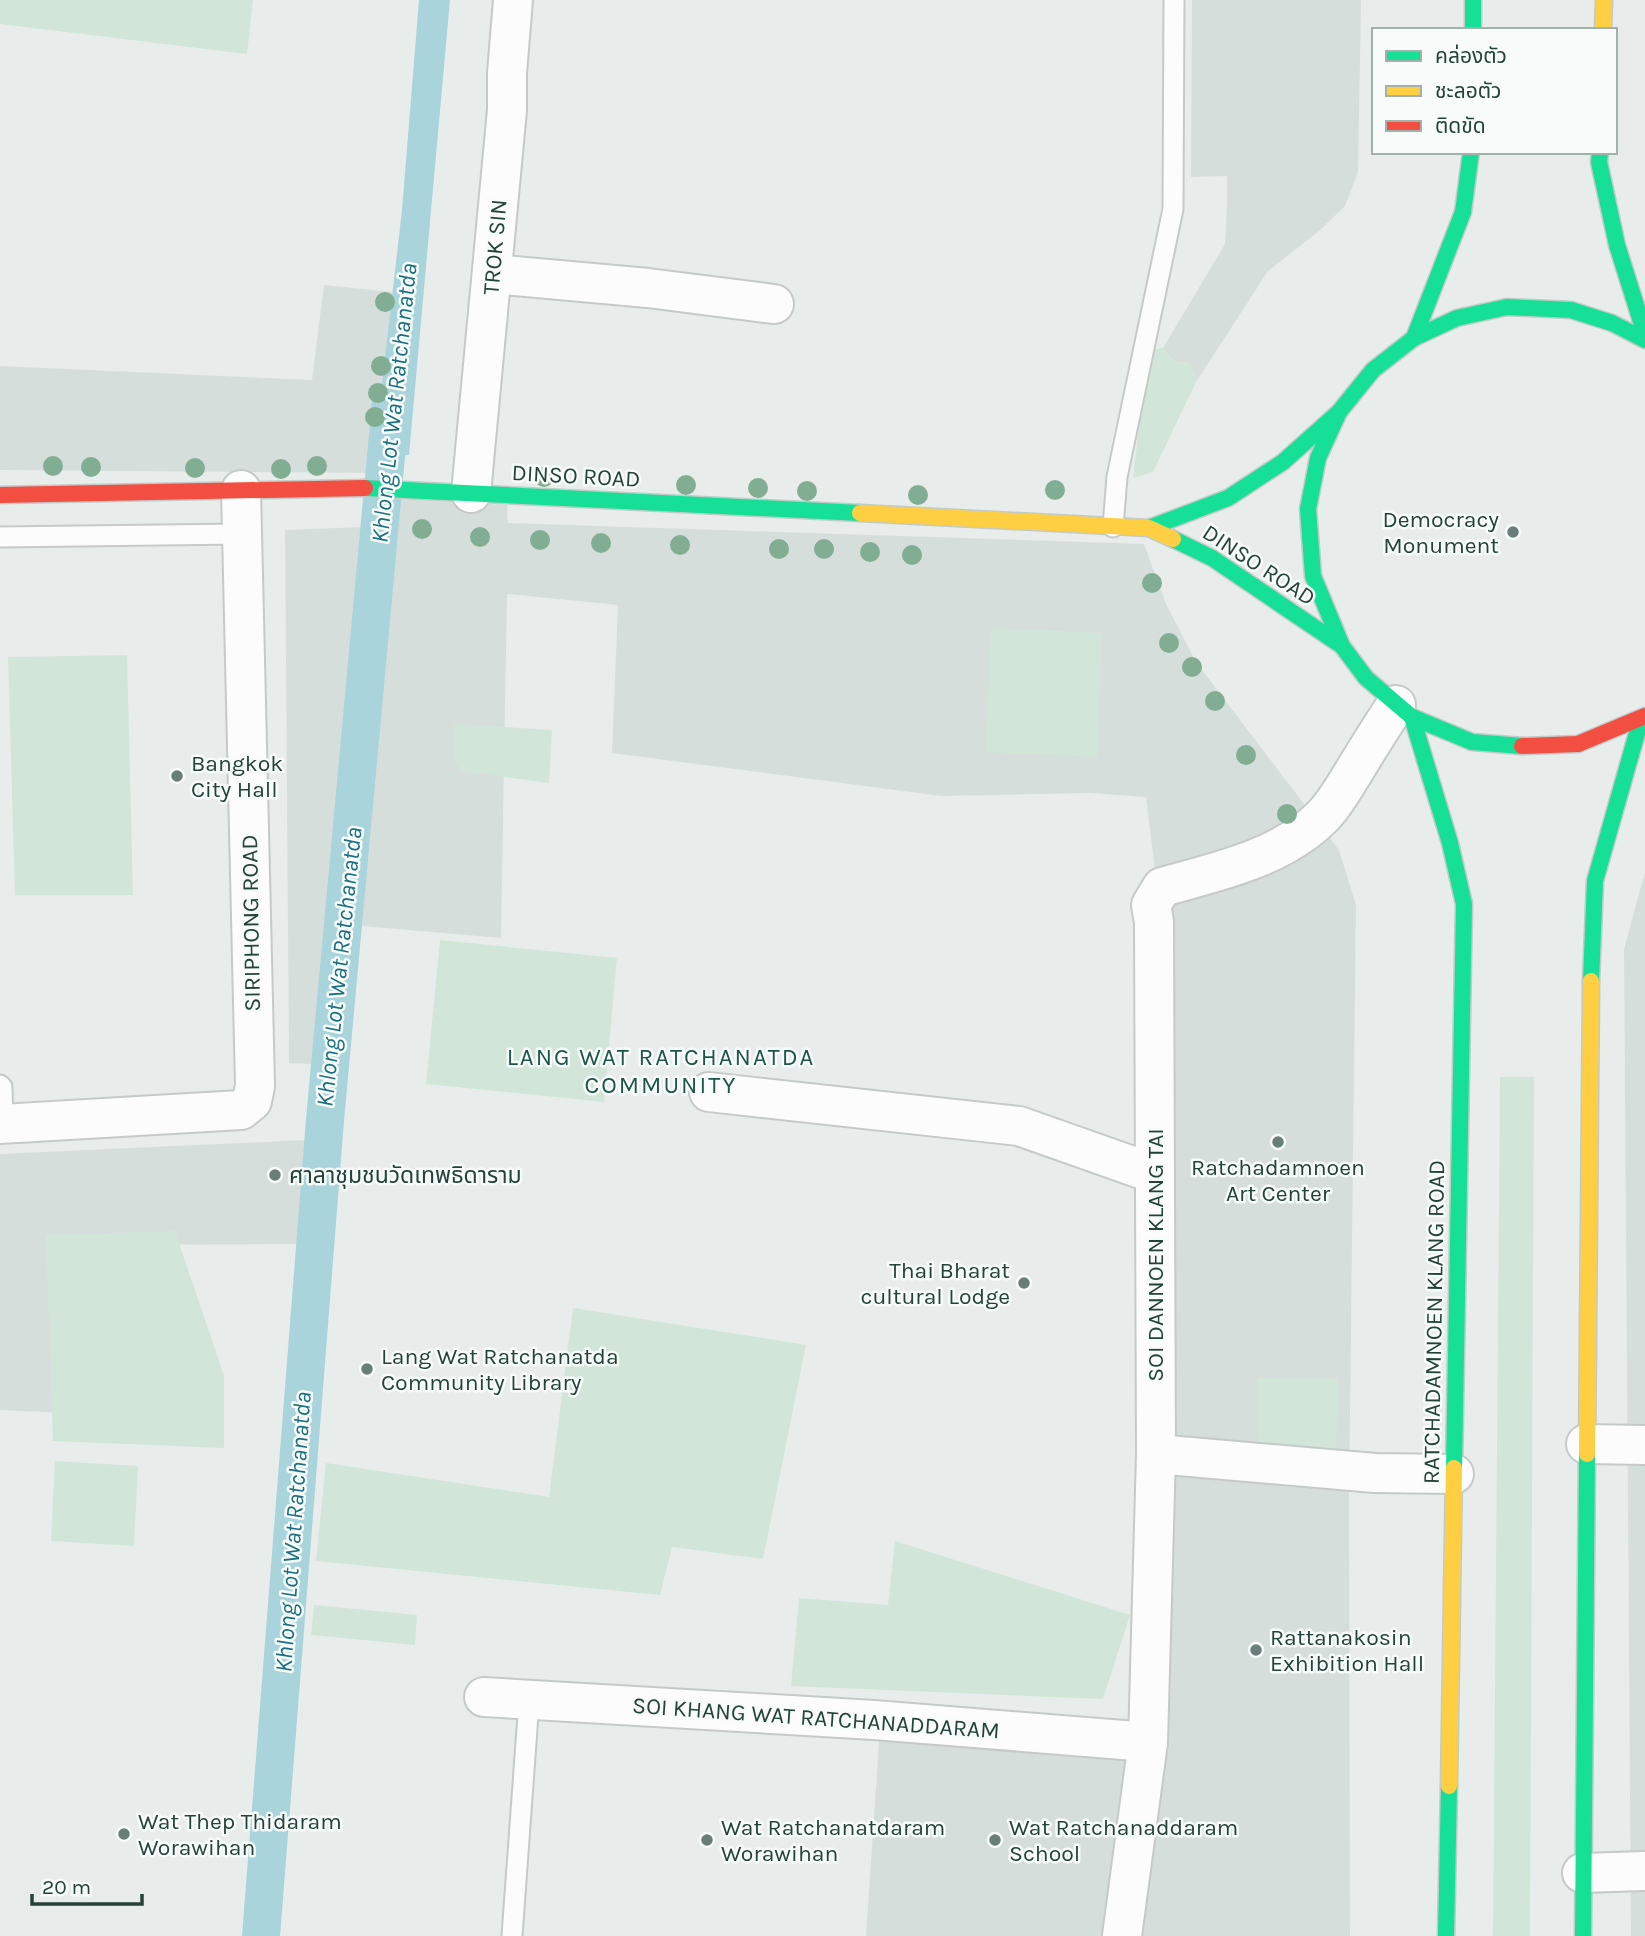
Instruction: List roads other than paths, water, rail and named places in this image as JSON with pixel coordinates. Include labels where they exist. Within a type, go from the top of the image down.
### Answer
[{"type":"main road","points":[[1473,0],[1473,28]]},
{"type":"main road","points":[[1603,28],[1604,0]]},
{"type":"main road","points":[[1414,338],[1463,212],[1471,154]]},
{"type":"main road","points":[[1600,154],[1599,162],[1617,245],[1645,334]]},
{"type":"main road","points":[[1643,717],[1578,744],[1536,747],[1472,742],[1404,711],[1366,678],[1342,646],[1313,576],[1308,509],[1318,458],[1339,412],[1373,370],[1414,338],[1457,318],[1507,307],[1571,310],[1612,323],[1645,340]]},
{"type":"main road","name":"DINSO ROAD","points":[[0,495],[359,488],[1149,528],[1228,498],[1283,462],[1339,412]]},
{"type":"main road","name":"DINSO ROAD","points":[[1149,528],[1212,558],[1342,646]]},
{"type":"main road","name":"RATCHADAMNOEN KLANG ROAD","points":[[1404,711],[1450,844],[1464,904],[1446,1936]]},
{"type":"main road","points":[[1583,1936],[1593,903],[1595,881],[1643,717]]},
{"type":"street","name":"TROK SIN","points":[[471,493],[507,110],[513,0]]},
{"type":"street","points":[[492,274],[649,288],[774,304]]},
{"type":"street","name":"SIRIPHONG ROAD","points":[[1,1124],[241,1110],[252,1101],[255,1086],[241,490]]},
{"type":"street","name":"SOI DANNOEN KLANG TAI","points":[[1122,1936],[1148,1742],[1156,1454],[1154,922],[1151,905],[1162,887],[1219,871],[1272,851],[1310,827],[1324,815],[1404,711]]},
{"type":"street","points":[[709,1091],[1018,1126],[1155,1174]]},
{"type":"street","points":[[1586,1444],[1645,1445]]},
{"type":"street","points":[[1156,1454],[1375,1473],[1454,1474]]},
{"type":"street","name":"SOI KHANG WAT RATCHANADDARAM","points":[[484,1698],[874,1720],[1148,1742]]},
{"type":"street","points":[[1582,1873],[1645,1871]]},
{"type":"lane","points":[[1113,527],[1117,477],[1173,209],[1174,0]]},
{"type":"lane","points":[[0,537],[241,534]]},
{"type":"lane","points":[[0,1085],[1,1124]]},
{"type":"lane","points":[[512,1936],[530,1701]]},
{"type":"water","points":[[419,0],[450,0],[409,455],[374,454],[402,210]]},
{"type":"waterway","name":"Khlong Lot Wat Ratchanatda","points":[[261,1936],[325,1120],[391,402]]},
{"type":"place","name":"Democracy Monument","points":[[1513,532]]},
{"type":"place","name":"Bangkok City Hall","points":[[177,776]]},
{"type":"place","name":"Ratchadamnoen Art Center","points":[[1278,1142]]},
{"type":"place","name":"ศาลาชุมชนวัดเทพธิดาราม","points":[[275,1175]]},
{"type":"place","name":"Thai Bharat cultural Lodge","points":[[1024,1283]]},
{"type":"place","name":"Lang Wat Ratchanatda Community Library","points":[[367,1369]]},
{"type":"place","name":"Rattanakosin Exhibition Hall","points":[[1256,1650]]},
{"type":"place","name":"Wat Thep Thidaram Worawihan","points":[[124,1834]]},
{"type":"place","name":"Wat Ratchanatdaram Worawihan","points":[[707,1840]]},
{"type":"place","name":"Wat Ratchanaddaram School","points":[[995,1840]]},
{"type":"district","name":"LANG WAT RATCHANATDA COMMUNITY","points":[[661,1071]]}]
